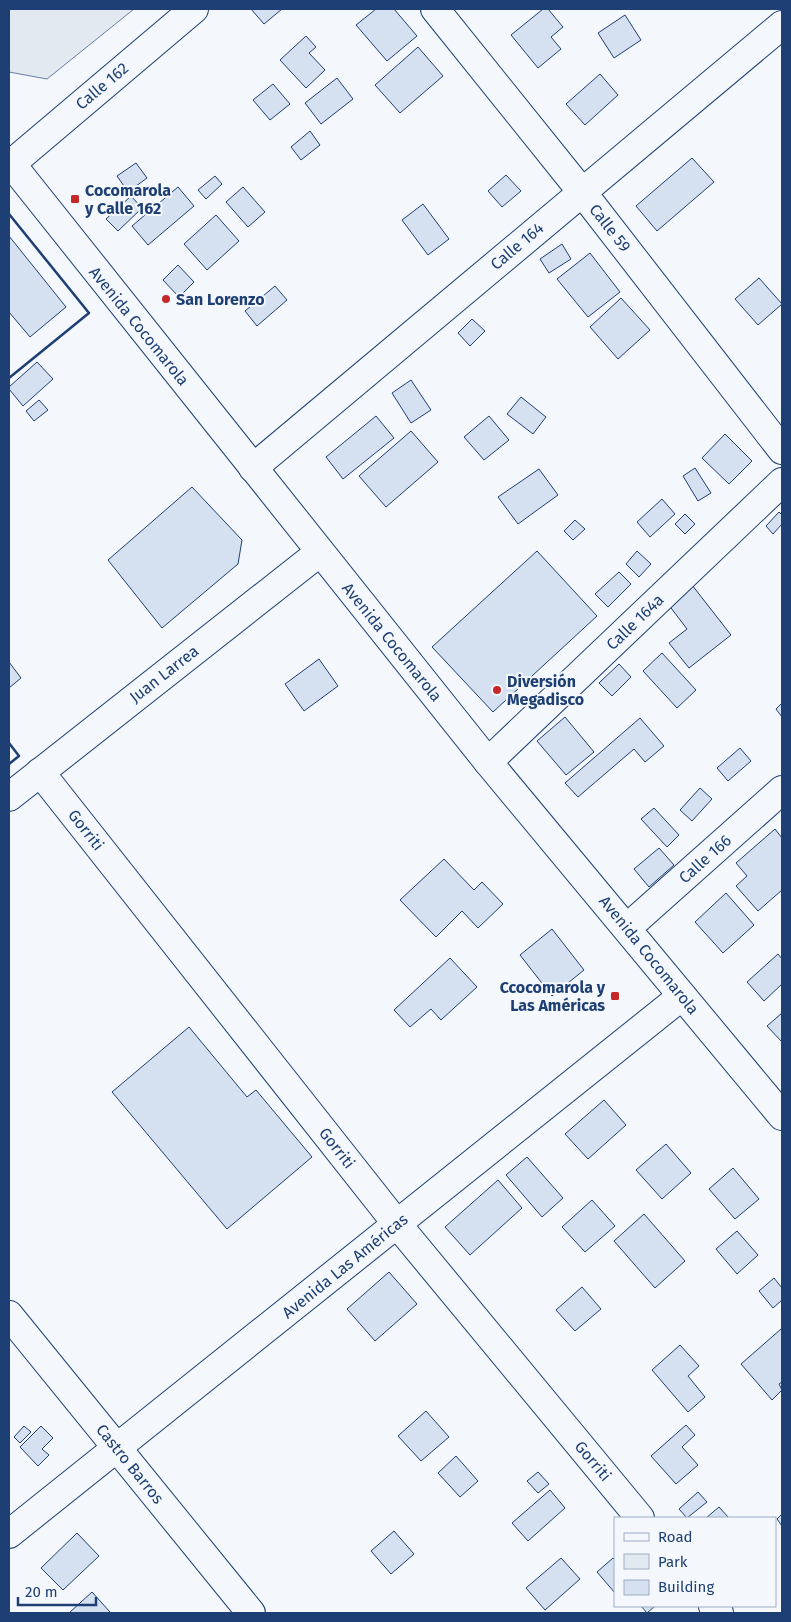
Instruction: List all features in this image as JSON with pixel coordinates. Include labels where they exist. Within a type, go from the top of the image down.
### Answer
[{"type":"street","name":"Calle 162","points":[[10,162],[194,9]]},
{"type":"street","name":"Calle 59","points":[[435,9],[582,192],[782,450]]},
{"type":"street","name":"Calle 164","points":[[253,468],[782,25]]},
{"type":"street","name":"Avenida Cocomarola","points":[[10,162],[488,762],[782,1116]]},
{"type":"street","name":"Calle 164a","points":[[488,762],[782,482]]},
{"type":"street","name":"Juan Larrea","points":[[9,797],[320,552]]},
{"type":"street","name":"Gorriti","points":[[40,772],[397,1224],[639,1517]]},
{"type":"street","name":"Calle 166","points":[[627,928],[782,790]]},
{"type":"street","name":"Avenida Las Américas","points":[[9,1534],[682,996]]},
{"type":"street","name":"Castro Barros","points":[[9,1315],[251,1613]]},
{"type":"green space","points":[[9,9],[134,9],[47,79],[9,72]]},
{"type":"building","points":[[251,9],[282,9],[264,24]]},
{"type":"building","points":[[376,9],[394,9],[417,36],[387,61],[356,25]]},
{"type":"building","points":[[543,9],[548,9],[563,27],[551,37],[561,49],[538,68],[511,35]]},
{"type":"building","points":[[625,15],[641,40],[614,58],[598,33]]},
{"type":"building","points":[[306,36],[316,47],[309,53],[325,70],[306,88],[280,60]]},
{"type":"building","points":[[418,47],[443,76],[400,113],[375,85]]},
{"type":"building","points":[[600,74],[618,95],[585,125],[566,104]]},
{"type":"building","points":[[337,78],[353,99],[321,124],[305,103]]},
{"type":"building","points":[[273,84],[290,104],[270,120],[253,100]]},
{"type":"building","points":[[310,131],[320,145],[301,160],[291,147]]},
{"type":"building","points":[[692,158],[714,182],[657,231],[636,206]]},
{"type":"building","points":[[136,163],[147,178],[128,192],[117,176]]},
{"type":"building","points":[[506,175],[521,191],[502,207],[488,191]]},
{"type":"building","points":[[215,176],[222,184],[206,199],[198,190]]},
{"type":"building","points":[[178,187],[194,206],[148,245],[132,226]]},
{"type":"building","points":[[243,187],[265,212],[248,227],[226,202]]},
{"type":"building","points":[[131,196],[142,208],[118,231],[106,219]]},
{"type":"building","points":[[423,204],[449,239],[428,255],[402,220]]},
{"type":"building","points":[[216,215],[239,241],[207,270],[184,244]]},
{"type":"building","points":[[9,236],[66,307],[30,337],[9,312]]},
{"type":"building","points":[[562,244],[571,259],[549,273],[540,259]]},
{"type":"building","points":[[590,253],[620,292],[588,317],[557,279]]},
{"type":"building","points":[[178,265],[194,282],[179,297],[163,280]]},
{"type":"building","points":[[759,278],[782,304],[758,325],[735,299]]},
{"type":"building","points":[[275,286],[287,300],[257,326],[245,311]]},
{"type":"building","points":[[621,298],[650,330],[618,359],[590,327]]},
{"type":"building","points":[[472,319],[485,331],[470,346],[458,333]]},
{"type":"building","points":[[37,362],[53,379],[23,406],[9,387]]},
{"type":"building","points":[[411,380],[431,410],[411,423],[392,393]]},
{"type":"building","points":[[521,397],[546,417],[533,434],[507,414]]},
{"type":"building","points":[[39,400],[48,410],[34,421],[26,411]]},
{"type":"building","points":[[376,416],[394,438],[343,479],[326,457]]},
{"type":"building","points":[[489,416],[509,440],[484,460],[464,437]]},
{"type":"building","points":[[411,431],[438,462],[386,507],[359,476]]},
{"type":"building","points":[[725,434],[752,461],[729,484],[702,458]]},
{"type":"building","points":[[695,468],[711,493],[698,501],[683,476]]},
{"type":"building","points":[[539,469],[558,495],[518,524],[498,497]]},
{"type":"building","points":[[192,487],[242,540],[238,564],[162,628],[108,560]]},
{"type":"building","points":[[662,499],[675,514],[650,537],[637,522]]},
{"type":"building","points":[[779,512],[782,515],[782,524],[773,534],[766,526]]},
{"type":"building","points":[[685,514],[695,524],[685,534],[675,524]]},
{"type":"building","points":[[575,520],[585,529],[573,540],[564,531]]},
{"type":"building","points":[[537,551],[597,616],[493,712],[432,647]]},
{"type":"building","points":[[637,551],[651,564],[639,577],[626,564]]},
{"type":"building","points":[[619,572],[631,584],[608,607],[595,594]]},
{"type":"building","points":[[692,585],[731,635],[689,668],[669,643],[687,629],[668,604]]},
{"type":"building","points":[[662,653],[696,690],[677,708],[643,671]]},
{"type":"building","points":[[319,659],[338,686],[304,711],[285,684]]},
{"type":"building","points":[[9,662],[21,678],[9,688]]},
{"type":"building","points":[[619,664],[631,677],[612,696],[599,683]]},
{"type":"building","points":[[782,703],[782,717],[776,709]]},
{"type":"building","points":[[565,717],[594,752],[566,775],[537,741]]},
{"type":"building","points":[[640,718],[664,746],[645,762],[634,749],[578,797],[565,783]]},
{"type":"building","points":[[740,748],[751,761],[728,781],[717,768]]},
{"type":"building","points":[[700,788],[712,799],[692,821],[680,810]]},
{"type":"building","points":[[654,808],[679,835],[667,847],[641,819]]},
{"type":"building","points":[[775,829],[782,838],[782,890],[758,911],[736,886],[747,876],[736,863]]},
{"type":"building","points":[[659,848],[674,865],[649,887],[634,869]]},
{"type":"building","points":[[444,859],[474,890],[482,882],[503,904],[478,928],[462,911],[436,937],[400,900]]},
{"type":"building","points":[[726,893],[754,925],[723,953],[695,922]]},
{"type":"building","points":[[552,929],[584,970],[552,996],[520,955]]},
{"type":"building","points":[[778,954],[782,959],[782,984],[764,1001],[747,982]]},
{"type":"building","points":[[450,958],[477,987],[441,1020],[431,1009],[410,1027],[394,1010]]},
{"type":"building","points":[[782,1013],[782,1042],[767,1026]]},
{"type":"building","points":[[189,1027],[247,1097],[256,1090],[312,1157],[227,1229],[112,1092]]},
{"type":"building","points":[[604,1100],[626,1125],[588,1159],[565,1134]]},
{"type":"building","points":[[666,1144],[691,1173],[662,1199],[636,1170]]},
{"type":"building","points":[[527,1157],[563,1198],[542,1217],[506,1175]]},
{"type":"building","points":[[733,1168],[759,1199],[735,1219],[709,1189]]},
{"type":"building","points":[[498,1180],[522,1208],[470,1255],[445,1227]]},
{"type":"building","points":[[592,1200],[615,1226],[585,1252],[562,1227]]},
{"type":"building","points":[[644,1214],[685,1261],[655,1288],[614,1241]]},
{"type":"building","points":[[737,1231],[758,1255],[737,1274],[716,1249]]},
{"type":"building","points":[[389,1272],[417,1304],[375,1341],[347,1309]]},
{"type":"building","points":[[774,1278],[782,1288],[782,1300],[773,1308],[759,1291]]},
{"type":"building","points":[[582,1287],[601,1309],[575,1331],[556,1310]]},
{"type":"building","points":[[781,1329],[782,1382],[779,1384],[782,1390],[772,1400],[741,1364]]},
{"type":"building","points":[[680,1345],[699,1366],[688,1376],[705,1397],[688,1412],[652,1370]]},
{"type":"building","points":[[426,1411],[449,1437],[421,1461],[398,1436]]},
{"type":"building","points":[[686,1425],[695,1435],[682,1447],[698,1465],[676,1484],[651,1456]]},
{"type":"building","points":[[24,1426],[31,1432],[20,1443],[14,1437]]},
{"type":"building","points":[[41,1426],[53,1438],[42,1449],[49,1455],[38,1466],[20,1447]]},
{"type":"building","points":[[456,1456],[478,1481],[460,1497],[438,1473]]},
{"type":"building","points":[[538,1472],[549,1484],[538,1493],[527,1481]]},
{"type":"building","points":[[550,1490],[565,1508],[528,1541],[512,1523]]},
{"type":"building","points":[[698,1492],[707,1502],[688,1517],[679,1509]]},
{"type":"building","points":[[719,1507],[728,1517],[707,1517]]},
{"type":"building","points":[[782,1514],[782,1526],[777,1519]]},
{"type":"building","points":[[394,1531],[414,1554],[391,1574],[371,1551]]},
{"type":"building","points":[[77,1533],[99,1556],[63,1590],[41,1568]]},
{"type":"building","points":[[561,1558],[580,1579],[545,1610],[526,1588]]},
{"type":"building","points":[[614,1559],[614,1592],[597,1572]]},
{"type":"building","points":[[92,1592],[110,1612],[69,1613]]},
{"type":"building","points":[[642,1607],[654,1607],[647,1613]]},
{"type":"wall","points":[[9,214],[89,313],[9,378]]},
{"type":"wall","points":[[9,743],[19,756],[9,764]]},
{"type":"place","name":"Cocomarola y Calle 162","points":[[75,199]]},
{"type":"place","name":"San Lorenzo","points":[[166,299]]},
{"type":"place","name":"Diversión Megadisco","points":[[497,690]]},
{"type":"place","name":"Ccocomarola y Las Américas","points":[[615,996]]}]
